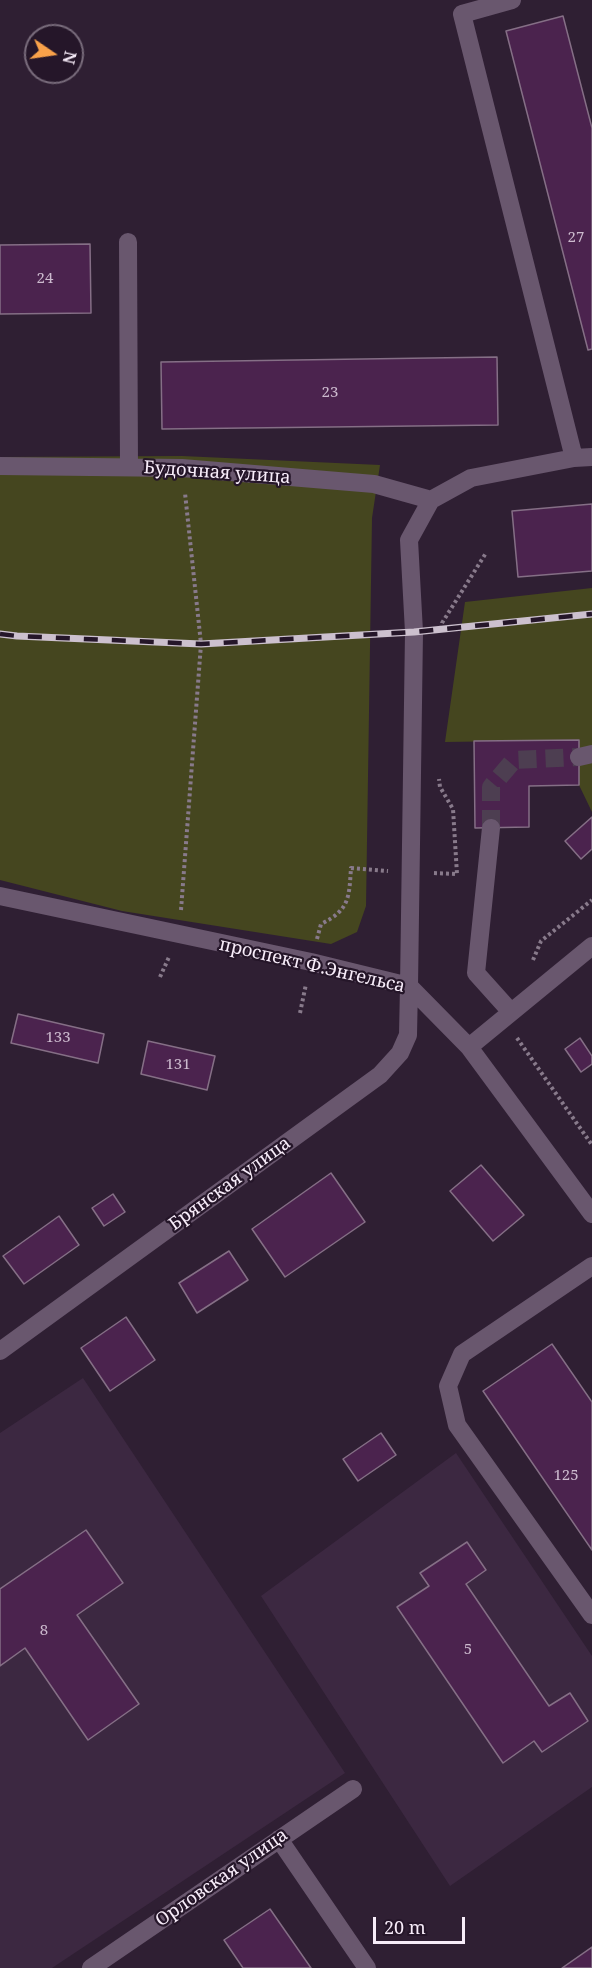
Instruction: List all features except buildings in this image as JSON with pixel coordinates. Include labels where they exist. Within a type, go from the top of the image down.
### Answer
[{"type":"street","points":[[512,0],[462,14],[574,458]]},
{"type":"street","points":[[128,242],[129,467]]},
{"type":"street","points":[[431,500],[471,478],[574,458],[592,457]]},
{"type":"street","name":"Будочная улица","points":[[0,466],[182,468],[374,484],[431,500]]},
{"type":"street","name":"Брянская улица","points":[[0,1350],[380,1075],[400,1053],[408,1035],[411,873],[414,632],[409,540],[431,500]]},
{"type":"street","points":[[492,828],[476,973],[512,1012]]},
{"type":"street","name":"проспект Ф.Энгельса","points":[[0,896],[311,962],[409,986],[469,1047],[592,1214]]},
{"type":"street","points":[[469,1047],[592,946]]},
{"type":"street","points":[[592,1266],[462,1354],[448,1386],[457,1425],[592,1615]]},
{"type":"street","name":"Орловская улица","points":[[91,1968],[353,1789]]},
{"type":"street","points":[[279,1839],[367,1968]]},
{"type":"path","points":[[160,977],[179,935],[201,644],[182,468]]},
{"type":"path","points":[[438,638],[442,623],[486,553]]},
{"type":"path","points":[[300,1013],[321,924],[335,917],[349,898],[351,868],[457,874],[453,809],[440,787],[438,777]]},
{"type":"path","points":[[512,1012],[516,1037],[592,1145]]},
{"type":"shaded area","points":[[182,456],[380,465],[372,518],[366,906],[357,932],[331,944],[122,911],[0,880],[0,457]]},
{"type":"shaded area","points":[[592,588],[592,812],[579,785],[579,740],[445,742],[465,602]]},
{"type":"shaded area","points":[[83,1378],[345,1773],[52,1968],[0,1968],[0,1433]]},
{"type":"shaded area","points":[[456,1453],[592,1656],[592,1787],[450,1886],[261,1596]]},
{"type":"tunnel","points":[[491,828],[491,787],[514,760],[579,757]]},
{"type":"railway","points":[[0,634],[201,644],[414,632],[592,614]]}]
